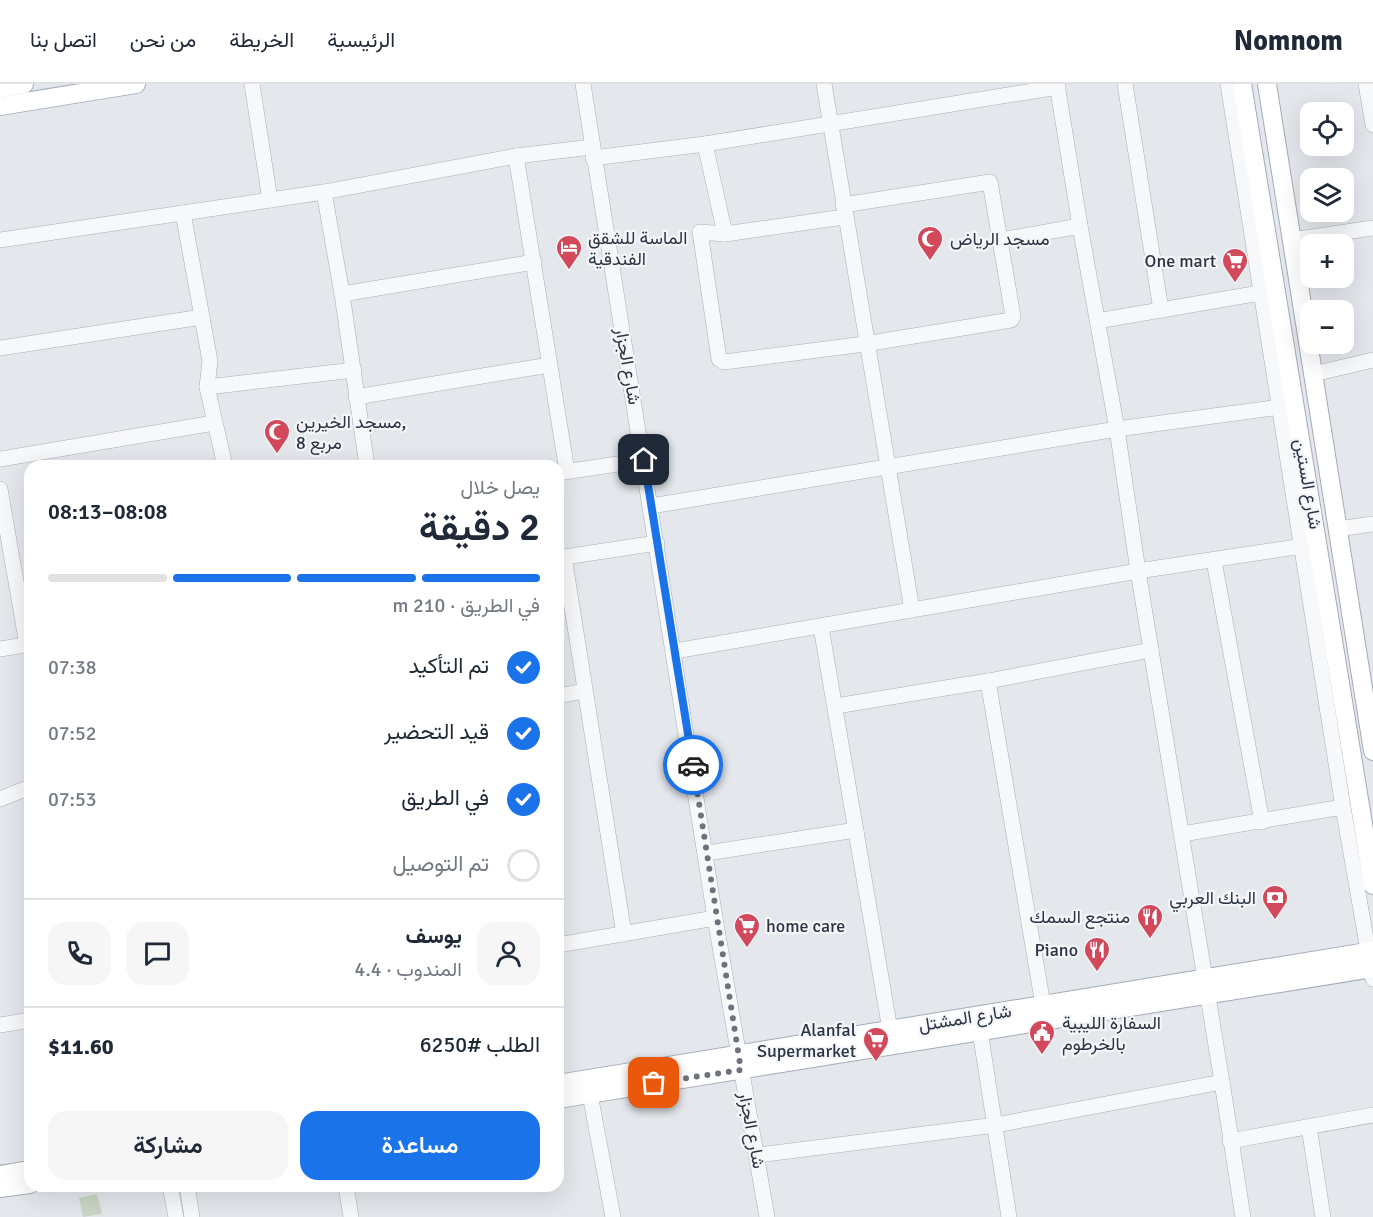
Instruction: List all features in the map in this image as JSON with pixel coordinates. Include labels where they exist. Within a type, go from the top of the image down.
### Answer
[{"type":"main road","points":[[0,88],[24,84]]},
{"type":"main road","points":[[0,106],[136,84]]},
{"type":"main road","name":"شارع الستين","points":[[1242,84],[1264,272],[1288,411],[1300,441],[1334,698],[1373,885]]},
{"type":"main road","name":"شارع الستين","points":[[1267,84],[1318,411],[1368,696],[1373,751]]},
{"type":"main road","points":[[1288,411],[1318,411]]},
{"type":"main road","points":[[1300,441],[1323,437]]},
{"type":"main road","name":"شارع المشتل","points":[[564,1098],[890,1030],[1043,1005],[1205,987],[1372,964]]},
{"type":"main road","name":"شارع المشتل","points":[[564,1083],[980,1031],[1205,987]]},
{"type":"main road","points":[[0,1175],[24,1171]]},
{"type":"main road","points":[[0,1188],[24,1185]]},
{"type":"street","points":[[252,84],[270,200]]},
{"type":"street","name":"شارع الجزار","points":[[583,84],[716,918],[767,1217]]},
{"type":"street","points":[[824,84],[865,344],[912,610]]},
{"type":"street","points":[[1125,84],[1161,310]]},
{"type":"street","points":[[1228,84],[1264,272],[1260,293],[1288,411],[1303,546],[1334,698],[1343,807],[1372,964]]},
{"type":"street","points":[[1366,84],[1373,125]]},
{"type":"street","points":[[0,240],[324,192],[516,156],[705,144],[1058,86],[1080,226],[1117,429],[1243,1217]]},
{"type":"street","points":[[705,144],[725,234]]},
{"type":"street","points":[[516,156],[534,262],[561,460]]},
{"type":"street","points":[[990,182],[1013,316],[1011,320],[865,344],[724,362],[719,359],[700,232],[725,234],[990,182]]},
{"type":"street","points":[[324,192],[354,370],[366,460]]},
{"type":"street","points":[[183,213],[210,361],[207,387],[223,460]]},
{"type":"street","points":[[1001,240],[1080,226]]},
{"type":"street","points":[[1292,240],[1373,228]]},
{"type":"street","points":[[342,294],[534,262]]},
{"type":"street","points":[[1097,321],[1260,293]]},
{"type":"street","points":[[0,348],[202,317]]},
{"type":"street","points":[[1313,374],[1373,360]]},
{"type":"street","points":[[356,397],[549,365]]},
{"type":"street","points":[[207,387],[354,370]]},
{"type":"street","points":[[651,506],[1117,429],[1288,411]]},
{"type":"street","points":[[0,459],[214,423]]},
{"type":"street","points":[[564,472],[644,460]]},
{"type":"street","points":[[0,489],[24,621]]},
{"type":"street","points":[[1338,529],[1373,524]]},
{"type":"street","points":[[564,558],[657,543]]},
{"type":"street","points":[[675,651],[1138,571],[1303,546]]},
{"type":"street","points":[[14,560],[24,559]]},
{"type":"street","points":[[1214,561],[1262,822]]},
{"type":"street","points":[[564,575],[624,934]]},
{"type":"street","points":[[821,627],[890,1030]]},
{"type":"street","points":[[0,649],[24,646]]},
{"type":"street","points":[[836,706],[988,681],[1151,650]]},
{"type":"street","points":[[988,681],[1043,1005]]},
{"type":"street","points":[[564,695],[584,691]]},
{"type":"street","points":[[0,799],[24,789]]},
{"type":"street","points":[[1182,834],[1343,807]]},
{"type":"street","points":[[707,853],[856,830]]},
{"type":"street","points":[[564,944],[716,918]]},
{"type":"street","points":[[0,1025],[24,1021]]},
{"type":"street","points":[[980,1031],[1009,1217]]},
{"type":"street","points":[[758,1155],[996,1125],[1222,1082]]},
{"type":"street","points":[[590,1094],[612,1217]]},
{"type":"street","points":[[1230,1140],[1373,1115]]},
{"type":"street","points":[[1309,1127],[1323,1217]]},
{"type":"street","points":[[171,1192],[176,1217]]},
{"type":"street","points":[[188,1192],[192,1217]]},
{"type":"street","points":[[347,1192],[351,1217]]},
{"type":"green space","points":[[97,1194],[102,1214],[83,1217],[79,1198]]},
{"type":"way so far","points":[[654,1083],[741,1070],[693,765]]},
{"type":"place","name":"مسجد الرياض","points":[[930,262]]},
{"type":"place","name":"الماسة للشقق الفندقية","points":[[569,271]]},
{"type":"place","name":"One mart","points":[[1235,284]]},
{"type":"place","name":"مسجد الخيرين, مربع 8","points":[[277,455]]},
{"type":"place","name":"البنك العربي","points":[[1275,921]]},
{"type":"place","name":"منتجع السمك","points":[[1150,940]]},
{"type":"place","name":"home care","points":[[747,949]]},
{"type":"place","name":"Piano","points":[[1097,973]]},
{"type":"place","name":"السفارة الليبية بالخرطوم","points":[[1042,1056]]},
{"type":"place","name":"Alanfal Supermarket","points":[[876,1063]]},
{"type":"route","points":[[644,460],[693,765]]}]
